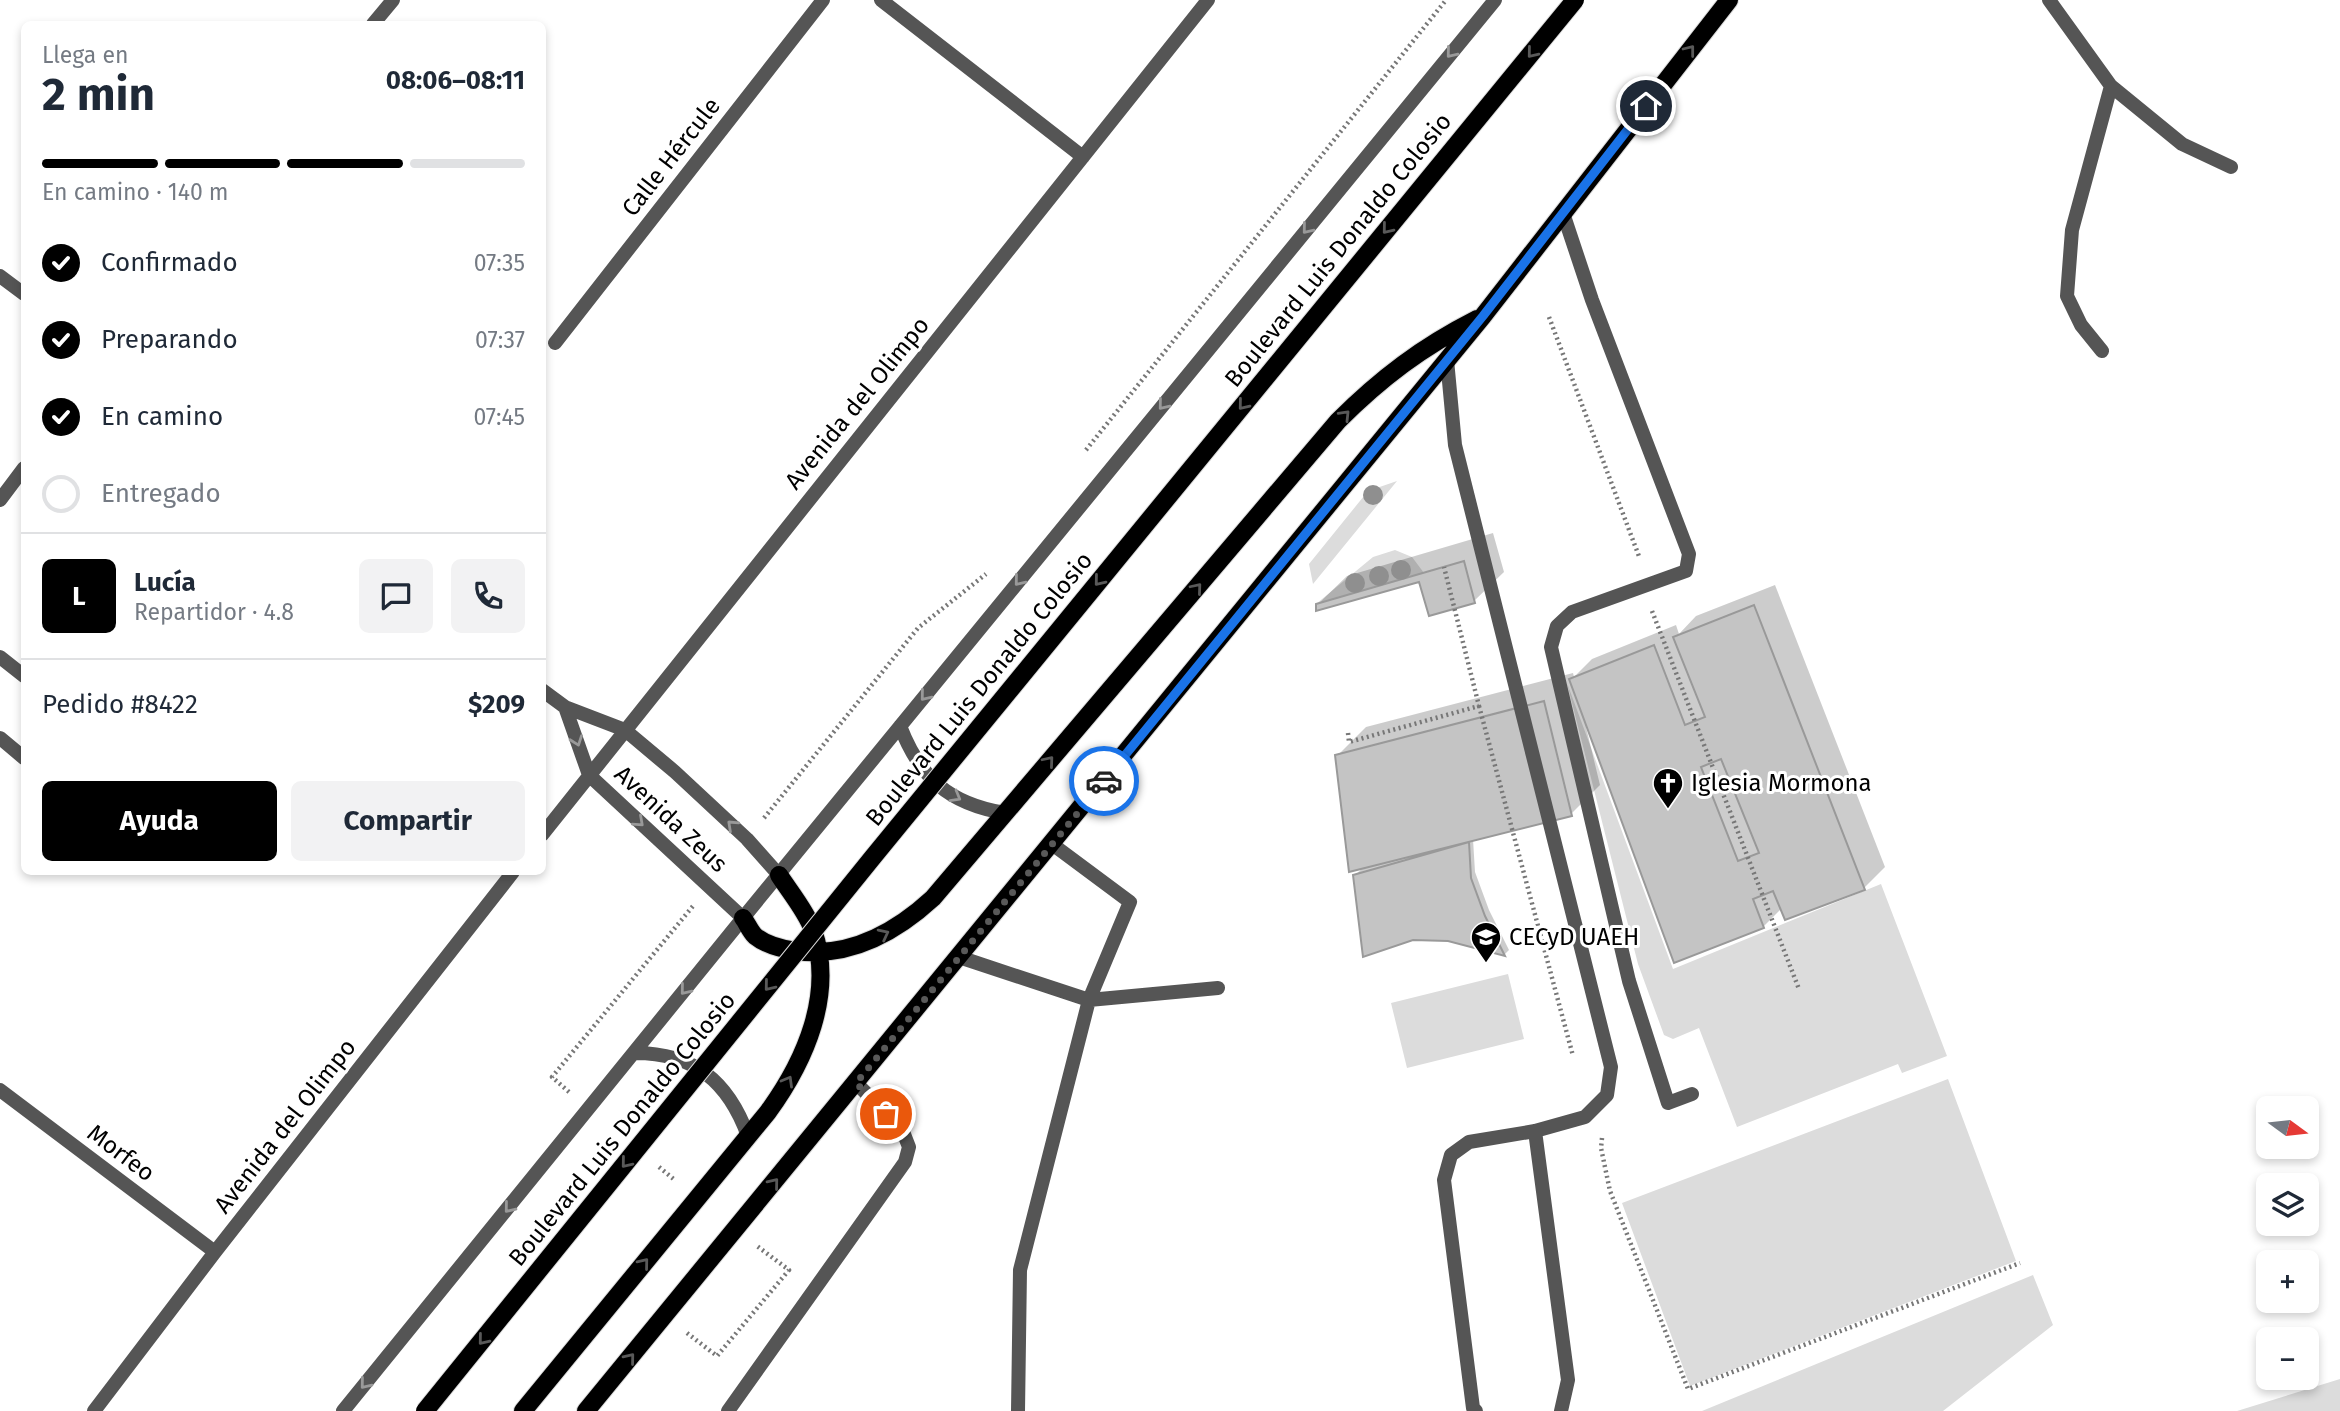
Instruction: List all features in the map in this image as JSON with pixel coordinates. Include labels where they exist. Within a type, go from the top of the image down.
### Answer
[{"type":"main road","name":"Boulevard Luis Donaldo Colosio","points":[[425,1411],[873,857],[1575,0]]},
{"type":"main road","points":[[586,1411],[1483,316],[1729,0]]},
{"type":"main road","points":[[743,918],[755,935],[768,944],[785,949],[818,951],[838,951],[860,945],[908,919],[933,898],[1338,421],[1404,362],[1442,337],[1483,316]]},
{"type":"main road","points":[[523,1411],[782,1093],[805,1046],[818,1002],[821,965],[812,928],[779,875]]},
{"type":"street","points":[[376,21],[393,0]]},
{"type":"street","name":"Calle Hércule","points":[[555,343],[823,0]]},
{"type":"street","points":[[881,0],[1083,157]]},
{"type":"street","name":"Avenida del Olimpo","points":[[546,830],[1208,0]]},
{"type":"street","points":[[344,1411],[743,918],[1494,0]]},
{"type":"street","points":[[2049,0],[2112,86],[2182,144],[2231,167]]},
{"type":"street","points":[[2102,351],[2081,325],[2067,296],[2072,230],[2112,86]]},
{"type":"street","points":[[1563,213],[1592,300],[1689,554],[1686,571],[1572,612],[1557,626],[1551,647],[1629,981],[1668,1103],[1692,1094]]},
{"type":"street","points":[[0,276],[21,292]]},
{"type":"street","points":[[1447,360],[1455,445],[1611,1067],[1607,1095],[1585,1117],[1535,1131],[1469,1142],[1451,1155],[1444,1180],[1476,1411]]},
{"type":"street","points":[[0,500],[21,472]]},
{"type":"street","points":[[0,657],[21,674]]},
{"type":"street","name":"Avenida Zeus","points":[[546,693],[565,707],[625,730],[676,772],[747,839],[779,875]]},
{"type":"street","name":"Avenida Zeus","points":[[565,707],[589,775],[743,918]]},
{"type":"street","points":[[900,726],[921,768],[937,786],[957,799],[981,809],[1005,813]]},
{"type":"street","points":[[0,738],[21,756]]},
{"type":"street","points":[[1018,1411],[1020,1270],[1089,1000],[1130,902],[1052,844]]},
{"type":"street","name":"Avenida del Olimpo","points":[[94,1411],[511,875]]},
{"type":"street","points":[[960,957],[1089,1000],[1218,988]]},
{"type":"street","points":[[635,1053],[655,1053],[674,1058],[710,1076],[727,1093],[740,1113],[748,1136]]},
{"type":"street","points":[[728,1411],[905,1161],[909,1147],[902,1129],[856,1083]]},
{"type":"street","name":"Morfeo","points":[[0,1090],[215,1252]]},
{"type":"street","points":[[1535,1131],[1568,1380],[1561,1411]]},
{"type":"path","points":[[1083,453],[1446,0]]},
{"type":"path","points":[[1549,317],[1650,585],[1651,606],[1799,989]]},
{"type":"path","points":[[1444,567],[1573,1056]]},
{"type":"path","points":[[747,839],[918,628],[988,572]]},
{"type":"path","points":[[1348,733],[1349,742],[1479,706]]},
{"type":"path","points":[[589,1110],[552,1077],[709,885]]},
{"type":"path","points":[[1604,1129],[1601,1148],[1610,1191],[1688,1390],[2020,1263]]},
{"type":"path","points":[[654,1163],[697,1199]]},
{"type":"path","points":[[664,1316],[717,1356],[780,1281],[789,1270],[736,1229]]},
{"type":"shaded area","points":[[1397,481],[1313,584],[1309,564],[1368,491]]},
{"type":"shaded area","points":[[1395,550],[1412,557],[1424,573],[1316,604],[1373,557]]},
{"type":"shaded area","points":[[1567,683],[1673,969],[1881,884],[1947,1056],[1902,1073],[1898,1064],[1737,1127],[1699,1028],[1673,1039],[1664,1035],[1638,964]]},
{"type":"shaded area","points":[[1508,974],[1524,1039],[1407,1068],[1391,1003]]},
{"type":"shaded area","points":[[1948,1079],[2016,1261],[1690,1386],[1622,1203]]},
{"type":"shaded area","points":[[2033,1275],[2053,1325],[1943,1411],[1702,1411]]},
{"type":"shaded area","points":[[2340,1379],[2340,1411],[2237,1411],[2305,1390],[2319,1390],[2319,1386]]},
{"type":"building","points":[[1464,561],[1475,603],[1429,616],[1419,582],[1316,611],[1316,604]]},
{"type":"building","name":"Iglesia Mormona","points":[[1754,605],[1865,890],[1785,920],[1773,891],[1753,899],[1764,928],[1674,963],[1569,679],[1654,645],[1685,725],[1705,717],[1673,637]],"holes":[[[1721,759],[1759,853],[1738,861],[1701,767]]]},
{"type":"building","points":[[1544,701],[1572,816],[1349,872],[1335,755]]},
{"type":"building","points":[[1469,842],[1471,878],[1485,916],[1505,956],[1448,941],[1413,940],[1363,957],[1353,875]]},
{"type":"way so far","points":[[886,1114],[856,1083],[1104,781]]},
{"type":"place","name":"Iglesia Mormona","points":[[1668,810]]},
{"type":"place","name":"CECyD UAEH","points":[[1486,964]]},
{"type":"route","points":[[1104,781],[1483,316],[1646,106]]}]
